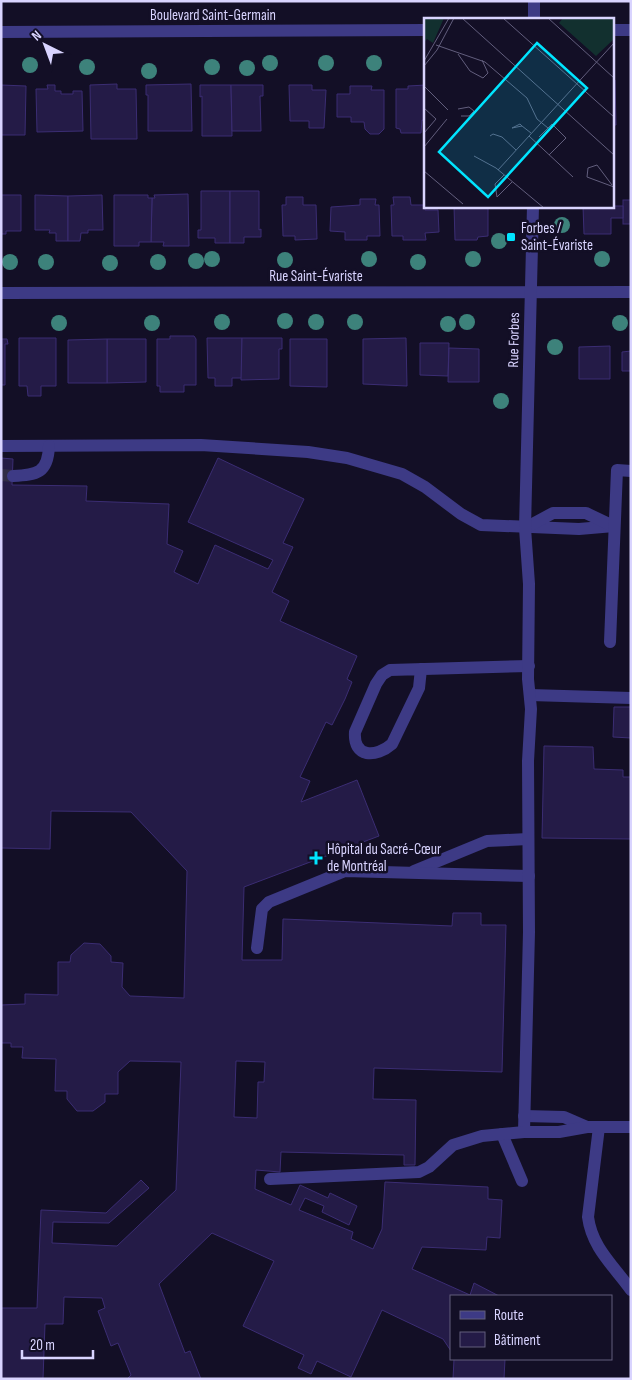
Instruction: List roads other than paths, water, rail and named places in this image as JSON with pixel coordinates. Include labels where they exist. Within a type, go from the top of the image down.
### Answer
[{"type":"street","points":[[534,1],[534,18]]},
{"type":"street","name":"Boulevard Saint-Germain","points":[[1,32],[424,30]]},
{"type":"street","points":[[614,30],[631,30]]},
{"type":"street","name":"Rue Forbes","points":[[524,1132],[530,695],[528,666],[529,584],[525,528],[532,291],[532,208]]},
{"type":"street","name":"Rue Saint-Évariste","points":[[1,293],[631,292]]},
{"type":"street","points":[[1,446],[201,445],[268,448],[328,455],[402,474],[425,487],[466,518],[481,525],[525,528],[553,513],[586,513],[614,526]]},
{"type":"street","points":[[13,476],[34,474],[40,471],[48,461],[49,446]]},
{"type":"street","points":[[610,642],[617,470],[631,471]]},
{"type":"street","points":[[421,668],[418,688],[392,744],[385,750],[376,753],[370,754],[362,751],[355,740],[355,732],[382,676],[390,670],[421,668],[528,666]]},
{"type":"street","points":[[530,695],[631,698]]},
{"type":"street","points":[[408,873],[487,841],[528,839]]},
{"type":"street","points":[[257,948],[259,915],[269,902],[344,871],[529,876]]},
{"type":"street","points":[[524,1116],[564,1117],[593,1127]]},
{"type":"street","points":[[593,1127],[588,1217],[590,1230],[599,1250],[631,1290]]},
{"type":"street","points":[[270,1180],[419,1172],[429,1167],[446,1150],[461,1141],[524,1132],[559,1132],[593,1127],[631,1127]]},
{"type":"street","points":[[502,1134],[522,1181]]},
{"type":"tunnel","points":[[1,475],[13,476]]},
{"type":"place","name":"Forbes / Saint-Évariste","points":[[511,237]]},
{"type":"place","name":"Hôpital du Sacré-Cœur de Montréal","points":[[316,858]]}]
